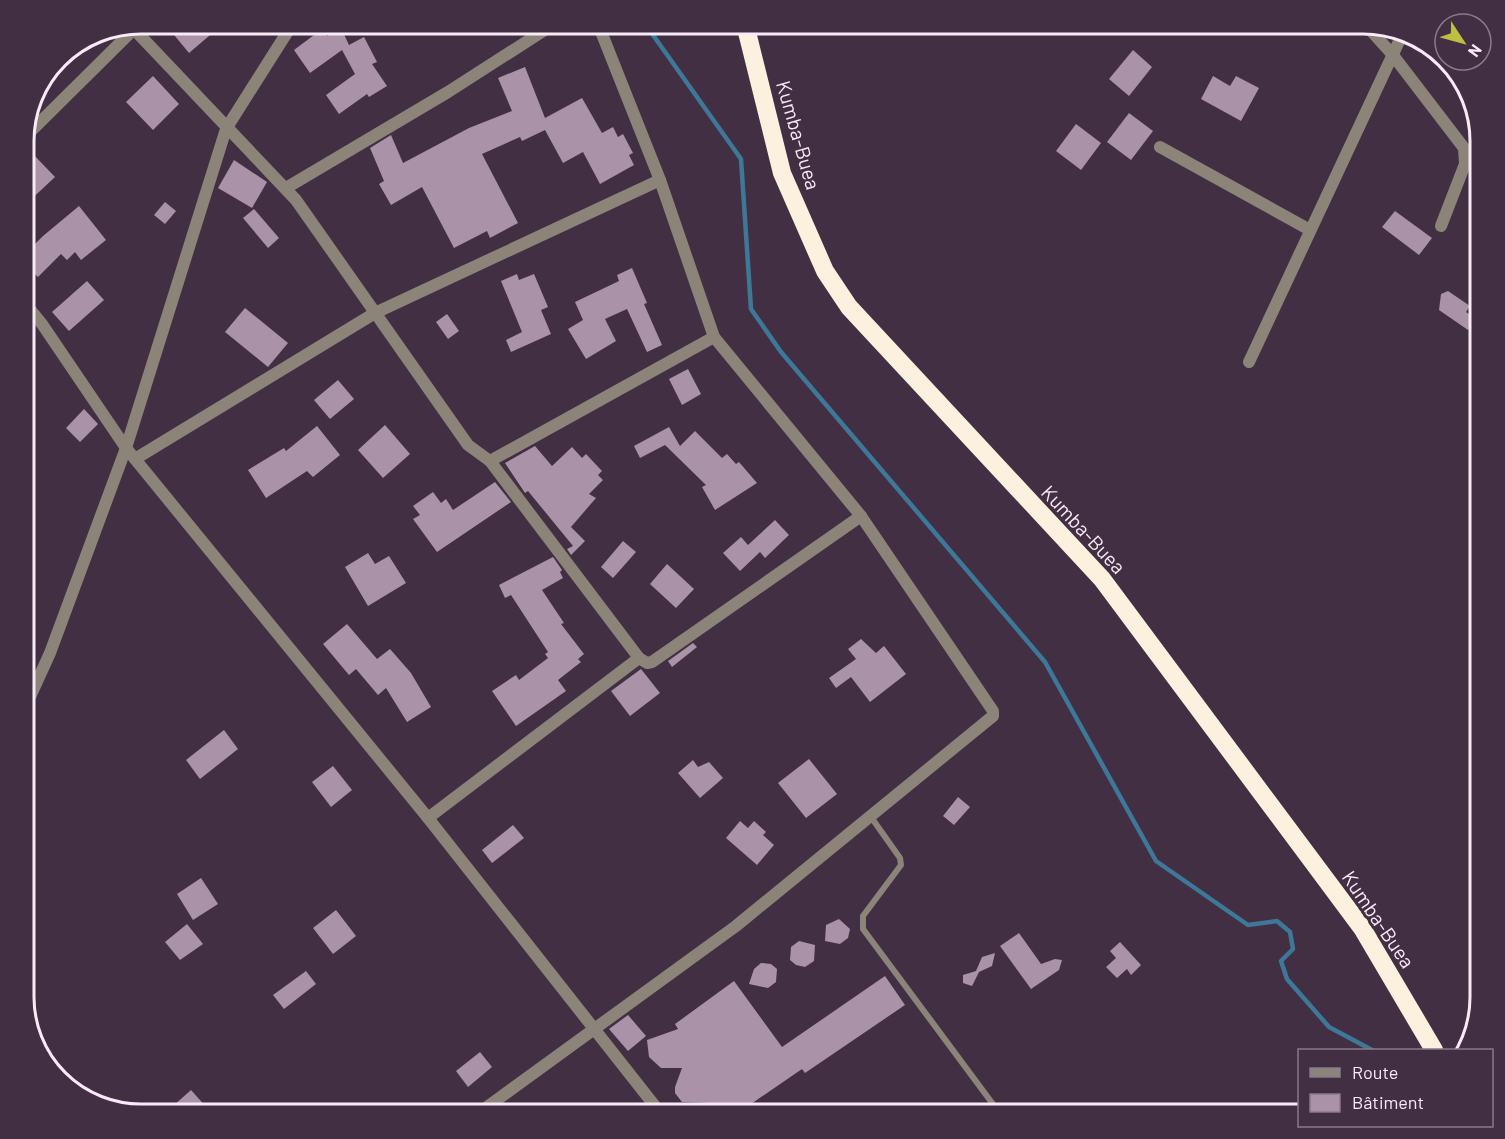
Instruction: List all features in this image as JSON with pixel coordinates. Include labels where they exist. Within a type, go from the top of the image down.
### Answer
[{"type":"highway","name":"Kumba-Buea","points":[[748,35],[782,173],[825,271],[857,315],[1102,579],[1362,928],[1433,1049]]},
{"type":"street","points":[[139,35],[226,129],[286,188],[468,445],[490,461],[639,658],[647,663],[652,662],[861,516]]},
{"type":"street","points":[[35,686],[50,653],[126,448],[226,129],[286,35]]},
{"type":"street","points":[[286,188],[448,92],[537,35]]},
{"type":"street","points":[[492,1104],[736,926],[993,716],[993,711],[861,516],[714,337],[660,180],[602,35]]},
{"type":"street","points":[[1375,35],[1464,148],[1465,164],[1441,226]]},
{"type":"street","points":[[35,126],[124,37]]},
{"type":"street","points":[[1249,362],[1399,41]]},
{"type":"street","points":[[1160,147],[1310,230]]},
{"type":"street","points":[[135,459],[375,313],[660,180]]},
{"type":"street","points":[[35,318],[126,448],[428,818],[653,1104]]},
{"type":"street","points":[[490,461],[714,337]]},
{"type":"street","points":[[428,818],[639,658]]},
{"type":"lane","points":[[871,817],[900,858],[901,865],[863,916],[863,928],[993,1104]]},
{"type":"building","points":[[174,35],[210,35],[189,53]]},
{"type":"building","points":[[314,35],[344,35],[349,45],[364,37],[377,62],[372,64],[387,86],[369,97],[367,94],[339,114],[326,95],[355,74],[342,50],[310,73],[294,50]]},
{"type":"building","points":[[1133,50],[1152,67],[1129,96],[1109,79]]},
{"type":"building","points":[[525,67],[545,118],[582,98],[602,133],[613,127],[618,137],[623,134],[633,153],[629,155],[634,165],[600,184],[583,152],[563,163],[545,130],[522,141],[520,137],[482,154],[518,223],[490,238],[487,231],[454,248],[422,187],[391,205],[379,184],[384,181],[370,148],[391,135],[403,163],[469,128],[512,111],[498,78]]},
{"type":"building","points":[[153,76],[179,104],[153,130],[126,102]]},
{"type":"building","points":[[1213,76],[1230,86],[1236,76],[1259,88],[1241,121],[1201,99]]},
{"type":"building","points":[[1129,113],[1153,131],[1131,160],[1107,142]]},
{"type":"building","points":[[1076,124],[1101,143],[1081,170],[1056,151]]},
{"type":"building","points":[[35,156],[55,177],[35,196]]},
{"type":"building","points":[[234,160],[267,182],[252,208],[218,188]]},
{"type":"building","points":[[165,202],[176,211],[165,224],[154,215]]},
{"type":"building","points":[[79,206],[106,240],[81,260],[75,252],[67,260],[61,254],[38,277],[35,274],[35,244]]},
{"type":"building","points":[[254,209],[279,238],[268,248],[243,218]]},
{"type":"building","points":[[1395,211],[1432,238],[1419,255],[1382,227]]},
{"type":"building","points":[[632,268],[647,303],[644,304],[662,345],[647,352],[627,309],[605,319],[616,341],[586,359],[568,329],[583,320],[575,302],[619,281],[617,275]]},
{"type":"building","points":[[517,274],[519,280],[534,274],[548,307],[541,310],[551,334],[511,352],[506,340],[522,332],[501,281]]},
{"type":"building","points":[[87,281],[104,300],[69,331],[52,312]]},
{"type":"building","points":[[1448,291],[1470,306],[1466,312],[1470,315],[1468,330],[1439,310],[1441,294]]},
{"type":"building","points":[[245,308],[288,343],[268,367],[225,332]]},
{"type":"building","points":[[447,314],[459,331],[448,339],[436,322]]},
{"type":"building","points":[[688,369],[701,394],[682,405],[669,379]]},
{"type":"building","points":[[338,380],[354,399],[330,419],[314,400]]},
{"type":"building","points":[[84,409],[98,424],[80,442],[66,428]]},
{"type":"building","points":[[385,425],[410,454],[383,478],[358,450]]},
{"type":"building","points":[[317,426],[340,455],[313,477],[307,471],[266,498],[248,470],[284,448],[286,451]]},
{"type":"building","points":[[669,427],[680,446],[695,431],[722,458],[727,454],[736,464],[739,462],[757,483],[715,510],[702,487],[706,485],[665,445],[640,458],[634,446]]},
{"type":"building","points":[[535,446],[552,466],[572,447],[582,458],[586,454],[602,471],[598,475],[603,480],[589,494],[596,498],[571,527],[585,541],[571,555],[567,549],[573,546],[528,491],[525,493],[505,463]]},
{"type":"building","points":[[495,482],[511,502],[437,552],[413,519],[420,515],[413,506],[433,492],[441,503],[446,499],[453,510]]},
{"type":"building","points":[[775,520],[789,535],[765,558],[760,552],[740,571],[723,553],[741,537],[748,545]]},
{"type":"building","points":[[623,541],[636,552],[613,578],[601,567]]},
{"type":"building","points":[[368,553],[375,564],[389,556],[406,583],[368,606],[345,567]]},
{"type":"building","points":[[553,557],[562,570],[560,572],[563,578],[542,590],[564,623],[561,624],[584,654],[578,659],[581,662],[558,680],[566,691],[516,726],[492,691],[516,675],[519,680],[548,658],[545,654],[548,652],[511,595],[505,598],[499,585]]},
{"type":"building","points":[[667,564],[694,589],[676,608],[650,584]]},
{"type":"building","points":[[347,624],[377,659],[390,649],[411,673],[431,707],[407,722],[386,688],[378,695],[356,669],[349,675],[323,644]]},
{"type":"building","points":[[861,639],[876,653],[884,646],[906,674],[870,702],[851,677],[836,688],[829,678],[856,659],[848,649]]},
{"type":"building","points":[[693,643],[697,647],[672,667],[668,661]]},
{"type":"building","points":[[641,669],[660,693],[630,716],[611,691]]},
{"type":"building","points":[[224,730],[238,749],[200,779],[186,760]]},
{"type":"building","points":[[809,759],[837,794],[806,818],[778,783]]},
{"type":"building","points":[[693,760],[698,767],[709,762],[723,778],[700,798],[678,773]]},
{"type":"building","points":[[333,766],[352,790],[331,807],[312,782]]},
{"type":"building","points":[[958,797],[970,807],[954,825],[943,816]]},
{"type":"building","points":[[740,821],[748,828],[754,821],[766,832],[763,835],[774,845],[757,865],[726,838]]},
{"type":"building","points":[[513,825],[524,838],[492,863],[482,850]]},
{"type":"building","points":[[201,878],[218,904],[193,920],[177,894]]},
{"type":"building","points":[[336,910],[356,936],[333,954],[313,928]]},
{"type":"building","points":[[839,919],[850,929],[848,938],[840,944],[825,941],[826,925]]},
{"type":"building","points":[[187,924],[203,944],[180,960],[165,942]]},
{"type":"building","points":[[1019,933],[1041,964],[1055,959],[1062,960],[1059,970],[1031,989],[1000,946]]},
{"type":"building","points":[[799,941],[815,945],[814,961],[805,967],[796,965],[790,960],[791,947]]},
{"type":"building","points":[[1120,942],[1141,965],[1131,975],[1127,969],[1117,978],[1106,967],[1116,958],[1110,951]]},
{"type":"building","points":[[995,953],[992,966],[979,972],[972,986],[963,983],[963,975],[976,971],[982,957]]},
{"type":"building","points":[[761,963],[771,964],[777,969],[776,982],[768,988],[749,984],[754,969]]},
{"type":"building","points":[[306,971],[316,984],[284,1009],[273,995]]},
{"type":"building","points":[[885,976],[905,1005],[805,1073],[802,1069],[751,1104],[682,1102],[675,1093],[675,1087],[682,1068],[661,1068],[649,1057],[647,1040],[678,1029],[675,1024],[734,981],[782,1047]]},
{"type":"building","points":[[628,1015],[646,1036],[628,1051],[609,1029]]},
{"type":"building","points":[[480,1052],[492,1067],[468,1087],[456,1071]]},
{"type":"building","points":[[191,1090],[203,1104],[175,1104]]},
{"type":"waterway","points":[[653,35],[741,159],[751,309],[781,352],[1045,662],[1156,861],[1248,925],[1277,921],[1290,932],[1293,949],[1281,961],[1287,979],[1329,1027],[1370,1049]]}]
